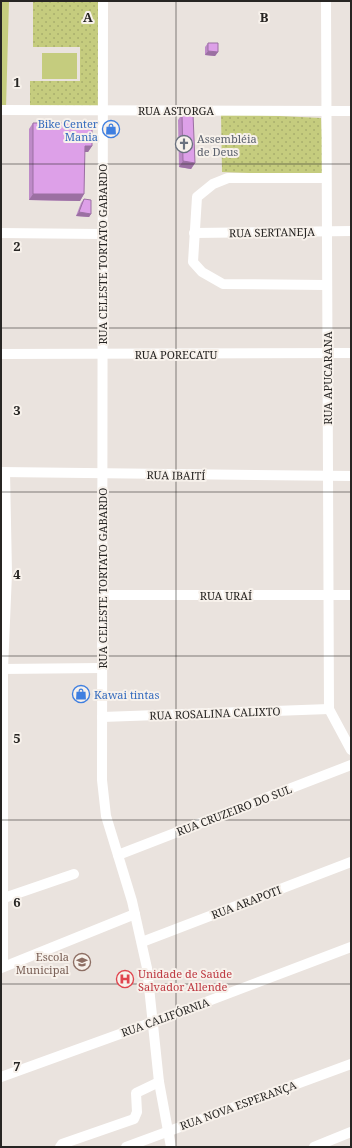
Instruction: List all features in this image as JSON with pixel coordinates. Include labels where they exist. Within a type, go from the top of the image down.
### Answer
[{"type":"street","name":"RUA CELESTE TORTATO GABARDO","points":[[102,1],[102,780],[106,816],[135,914],[148,968],[160,1082],[171,1147]]},
{"type":"street","name":"RUA APUCARANA","points":[[326,1],[327,595],[329,709],[351,750]]},
{"type":"street","name":"RUA ASTORGA","points":[[1,110],[351,111]]},
{"type":"street","points":[[326,178],[228,178],[213,184],[197,197],[193,262],[202,272],[223,284],[326,285]]},
{"type":"street","name":"RUA SERTANEJA","points":[[194,233],[351,231]]},
{"type":"street","points":[[1,233],[102,234]]},
{"type":"street","name":"RUA PORECATU","points":[[1,354],[351,353]]},
{"type":"street","points":[[3,472],[4,573],[2,763],[4,898],[2,968],[135,914]]},
{"type":"street","name":"RUA IBAITÍ","points":[[3,472],[351,476]]},
{"type":"street","name":"RUA URAÍ","points":[[102,595],[351,595]]},
{"type":"street","points":[[2,669],[102,668]]},
{"type":"street","name":"RUA ROSALINA CALIXTO","points":[[102,717],[329,709]]},
{"type":"street","name":"RUA CRUZEIRO DO SUL","points":[[118,855],[351,765]]},
{"type":"street","name":"RUA ARAPOTI","points":[[142,942],[351,862]]},
{"type":"street","points":[[4,898],[74,874]]},
{"type":"street","name":"RUA CALIFÓRNIA","points":[[1,1077],[153,1022],[351,947]]},
{"type":"street","name":"RUA NOVA ESPERANÇA","points":[[126,1147],[351,1064]]},
{"type":"street","points":[[60,1147],[62,1144],[134,1119],[137,1112],[135,1097],[136,1093],[160,1082]]},
{"type":"street","points":[[314,1147],[351,1132]]},
{"type":"green space","points":[[1,1],[9,1],[6,108],[1,108]]},
{"type":"green space","points":[[33,1],[100,1],[100,107],[30,107],[30,81],[80,81],[80,47],[33,47]]},
{"type":"green space","points":[[42,53],[77,53],[77,79],[42,79]]},
{"type":"green space","points":[[221,113],[321,118],[324,176],[222,172]]},
{"type":"building","points":[[208,43],[218,43],[218,52],[208,51]]},
{"type":"building","points":[[182,114],[193,114],[195,163],[183,161]]},
{"type":"building","points":[[33,123],[92,123],[92,146],[85,146],[84,194],[33,194]]},
{"type":"building","points":[[84,199],[91,200],[91,214],[79,212]]},
{"type":"place","name":"Bike Center Mania","points":[[111,129]]},
{"type":"place","name":"Assembléia de Deus","points":[[184,144]]},
{"type":"place","name":"Kawai tintas","points":[[81,694]]},
{"type":"place","name":"Escola Municipal","points":[[82,962]]},
{"type":"place","name":"Unidade de Saúde Salvador Allende","points":[[125,979]]}]
